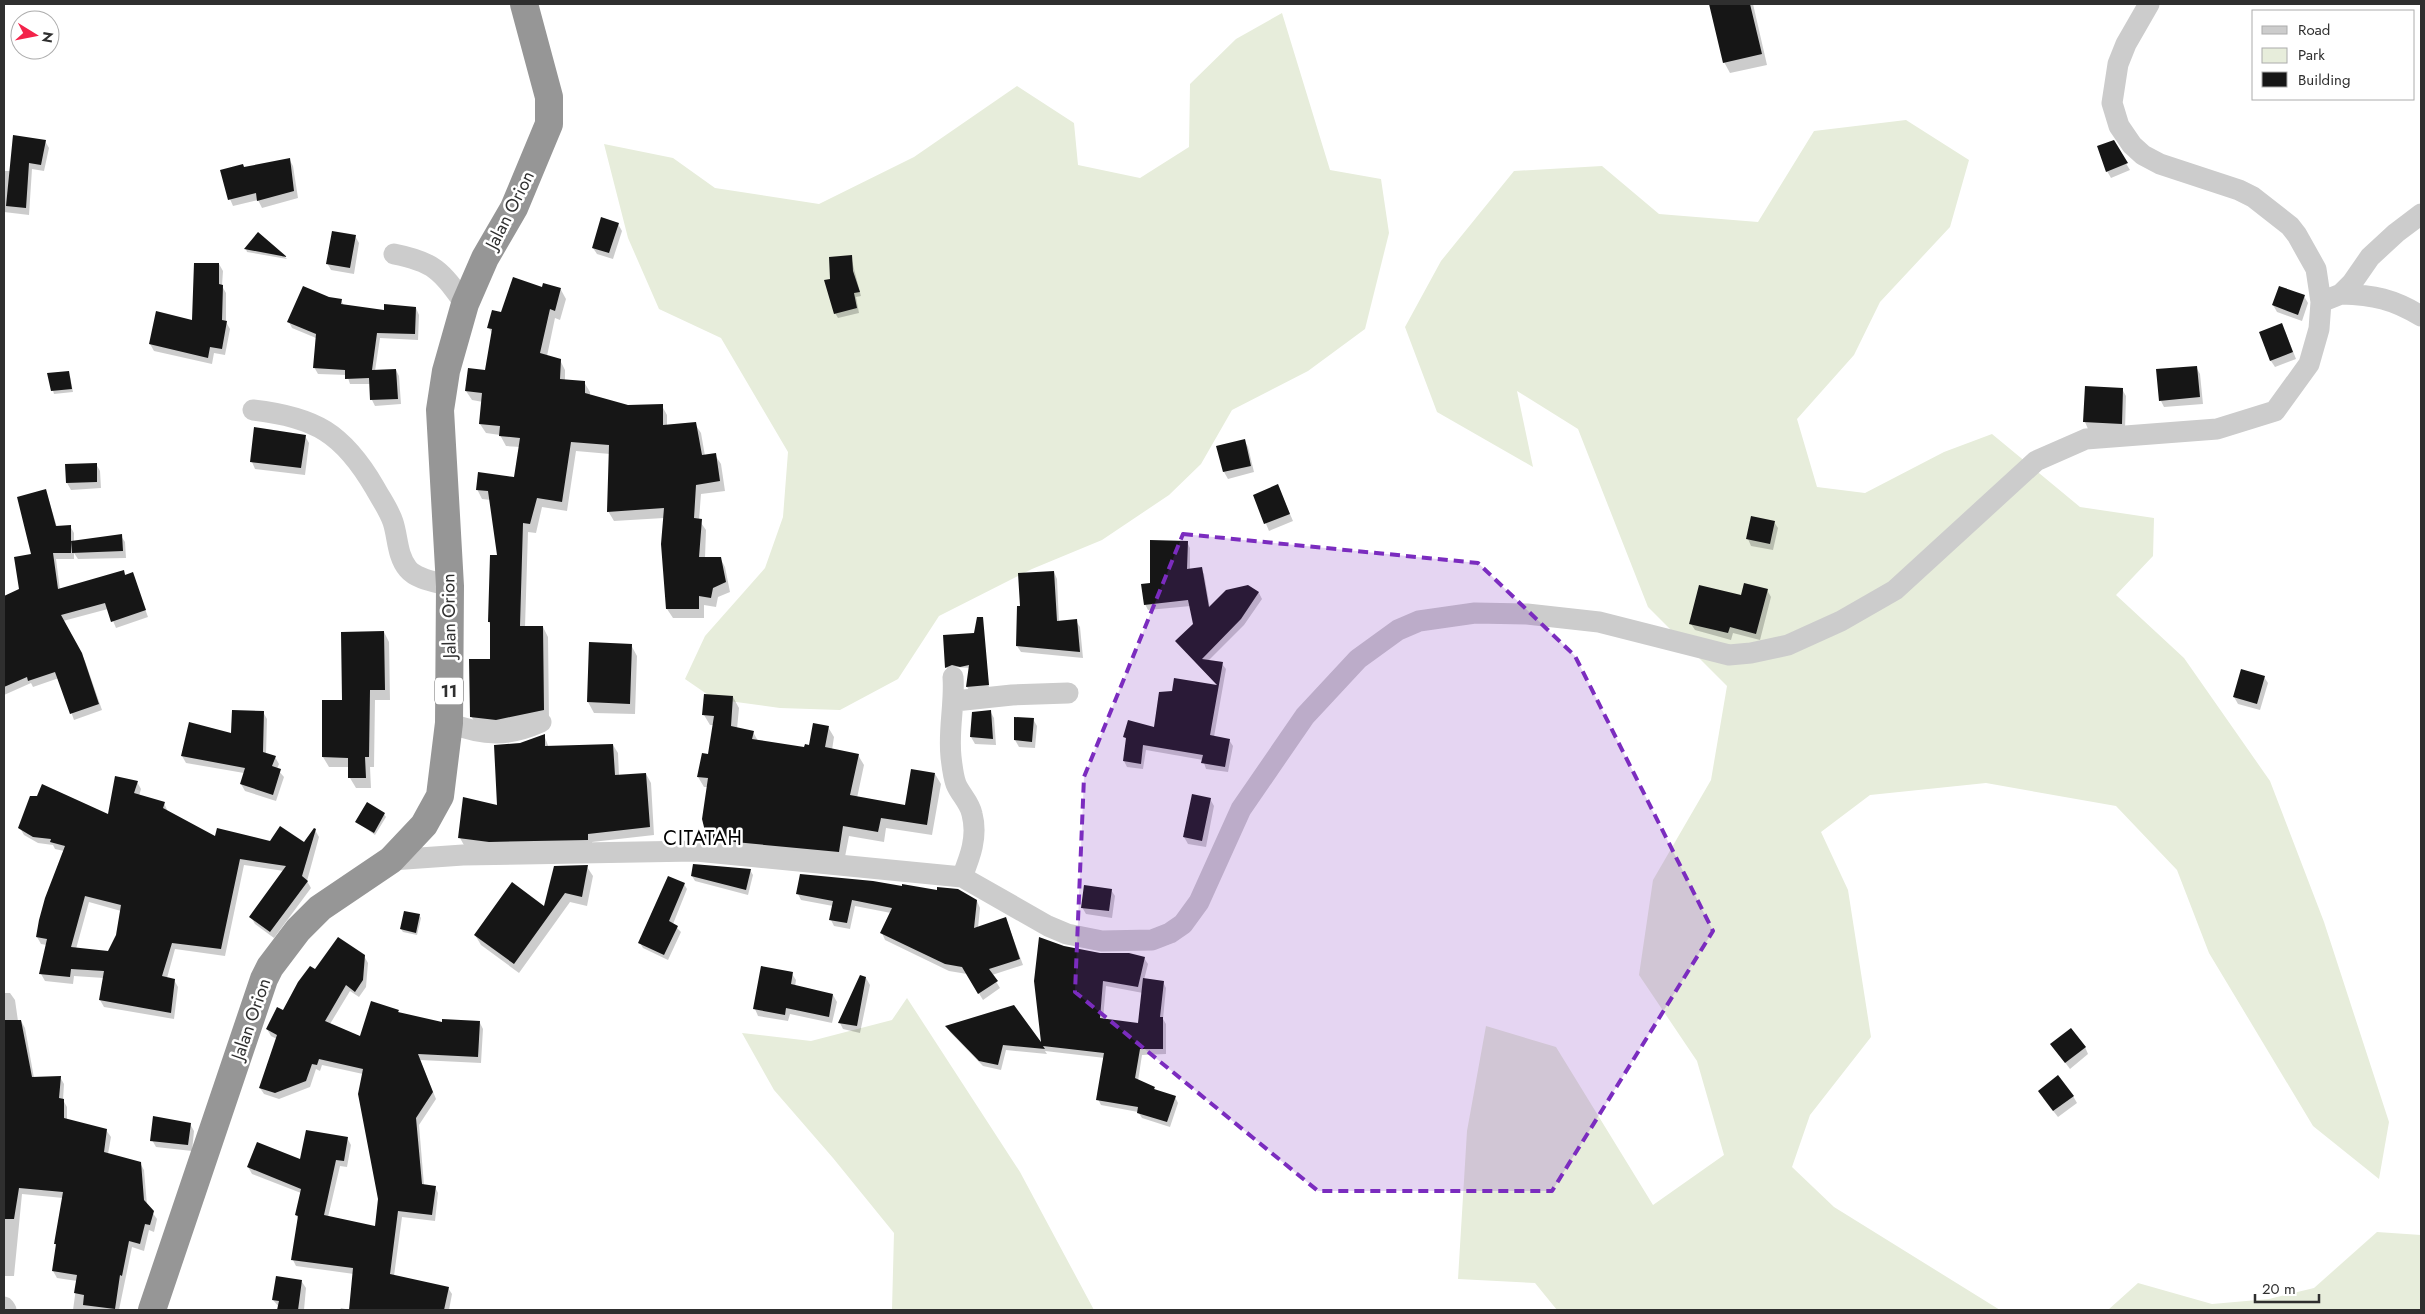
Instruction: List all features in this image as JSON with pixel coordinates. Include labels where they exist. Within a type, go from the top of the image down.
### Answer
[{"type":"highway","name":"Jalan Orion","points":[[152,1310],[264,979],[270,967],[298,930],[320,908],[391,860],[424,825],[440,796],[449,723],[450,586],[440,410],[446,371],[465,304],[485,258],[514,208],[549,124],[549,97],[524,4]]},
{"type":"street","points":[[391,860],[462,855],[696,851],[962,877],[1048,926],[1066,934],[1102,941],[1135,942],[1152,940],[1170,933],[1183,924],[1199,902],[1241,809],[1305,716],[1358,659],[1398,630],[1419,621],[1475,613],[1527,614],[1599,622],[1729,654],[1751,654],[1788,645],[1841,621],[1895,590],[2036,460],[2086,439],[2217,429],[2275,411],[2309,364],[2319,329],[2322,302],[2316,269],[2290,226],[2253,197],[2239,190],[2160,164],[2144,155],[2132,145],[2119,126],[2112,103],[2118,64],[2149,4]]},
{"type":"street","points":[[2322,302],[2341,294],[2352,283],[2370,257],[2396,233],[2421,214]]},
{"type":"street","points":[[394,254],[420,259],[442,273],[465,304]]},
{"type":"street","points":[[2341,294],[2370,295],[2404,306],[2421,316]]},
{"type":"street","points":[[253,410],[277,412],[304,420],[334,435],[362,466],[393,520],[401,557],[407,568],[413,574],[450,586]]},
{"type":"street","points":[[953,677],[955,701],[951,724],[951,756],[956,783],[972,813],[975,836],[972,851],[962,877]]},
{"type":"street","points":[[955,701],[1012,695],[1068,693]]},
{"type":"street","points":[[449,723],[473,732],[492,734],[522,730],[542,722]]},
{"type":"highlighted area","points":[[1183,534],[1478,563],[1575,656],[1713,931],[1552,1191],[1318,1191],[1075,992],[1084,777]]},
{"type":"green space","points":[[1282,13],[1330,170],[1381,179],[1389,233],[1365,329],[1308,371],[1232,410],[1201,464],[1169,495],[1102,540],[1032,569],[939,616],[898,679],[840,710],[780,708],[714,699],[685,679],[705,636],[765,568],[783,517],[788,452],[721,338],[659,309],[628,238],[604,144],[673,158],[715,188],[819,204],[914,157],[1017,86],[1074,123],[1078,165],[1140,178],[1189,147],[1190,84],[1236,39]]},
{"type":"green space","points":[[1906,120],[1969,160],[1950,227],[1880,302],[1854,355],[1797,419],[1817,487],[1865,493],[1944,452],[1992,434],[2080,507],[2154,518],[2153,556],[2116,595],[2184,658],[2270,781],[2324,922],[2389,1122],[2379,1179],[2313,1126],[2209,953],[2177,870],[2116,806],[1986,783],[1870,795],[1821,832],[1848,890],[1871,1037],[1810,1115],[1792,1167],[1834,1207],[2000,1310],[1557,1310],[1535,1283],[1458,1279],[1467,1131],[1486,1026],[1556,1047],[1653,1205],[1724,1155],[1697,1061],[1639,975],[1653,880],[1711,780],[1727,686],[1648,607],[1578,429],[1517,391],[1533,467],[1437,412],[1405,327],[1441,261],[1514,171],[1602,166],[1659,214],[1758,222],[1814,131]]},
{"type":"green space","points":[[907,998],[1020,1172],[1094,1310],[892,1310],[894,1233],[774,1090],[742,1033],[811,1041],[892,1020]]},
{"type":"green space","points":[[2377,1232],[2421,1235],[2421,1310],[2108,1310],[2138,1283],[2212,1304],[2269,1299],[2314,1288]]},
{"type":"building","points":[[1709,4],[1750,4],[1762,54],[1723,63]]},
{"type":"building","points":[[13,135],[46,140],[41,165],[29,163],[26,208],[6,206]]},
{"type":"building","points":[[2114,140],[2128,163],[2106,172],[2097,146]]},
{"type":"building","points":[[290,158],[294,191],[257,201],[256,193],[228,200],[220,170],[243,164],[244,167]]},
{"type":"building","points":[[601,217],[619,223],[609,253],[592,248]]},
{"type":"building","points":[[332,231],[356,235],[350,268],[326,264]]},
{"type":"building","points":[[258,232],[287,257],[244,249]]},
{"type":"building","points":[[852,255],[853,271],[860,292],[854,293],[857,308],[834,314],[824,280],[830,279],[829,257]]},
{"type":"building","points":[[194,263],[219,263],[219,284],[223,285],[222,320],[227,321],[222,349],[210,347],[208,358],[149,344],[156,311],[192,320]]},
{"type":"building","points":[[513,277],[542,287],[543,283],[561,288],[555,311],[550,309],[540,353],[561,359],[560,379],[585,381],[585,393],[628,405],[663,404],[663,425],[696,422],[702,455],[716,453],[720,481],[696,485],[694,518],[702,519],[699,557],[721,557],[726,582],[713,588],[711,598],[699,596],[699,609],[666,609],[661,544],[664,508],[607,512],[609,445],[571,442],[562,502],[537,498],[530,524],[523,523],[520,626],[543,626],[544,710],[496,720],[470,717],[469,659],[490,659],[490,622],[488,622],[490,555],[497,555],[488,491],[476,490],[478,472],[514,477],[520,438],[499,436],[500,426],[479,424],[482,393],[465,391],[468,368],[485,370],[492,329],[487,328],[492,310],[501,312]]},
{"type":"building","points":[[303,286],[329,297],[342,299],[341,304],[384,310],[384,304],[416,307],[415,334],[377,333],[372,370],[396,369],[398,399],[370,400],[369,378],[345,379],[345,370],[313,368],[316,334],[287,322]]},
{"type":"building","points":[[2279,286],[2305,295],[2298,315],[2272,305]]},
{"type":"building","points":[[2282,323],[2293,352],[2270,361],[2259,332]]},
{"type":"building","points":[[2197,366],[2200,397],[2159,401],[2156,369]]},
{"type":"building","points":[[69,371],[72,389],[51,391],[47,373]]},
{"type":"building","points":[[2085,386],[2123,388],[2122,424],[2083,422]]},
{"type":"building","points":[[254,427],[306,435],[301,468],[250,462]]},
{"type":"building","points":[[1245,439],[1251,466],[1223,472],[1216,446]]},
{"type":"building","points":[[97,463],[97,482],[66,483],[65,464]]},
{"type":"building","points":[[1278,484],[1290,514],[1264,524],[1253,495]]},
{"type":"building","points":[[46,489],[56,526],[71,525],[71,553],[53,553],[58,589],[124,570],[125,575],[133,572],[146,610],[111,622],[105,603],[61,615],[82,653],[99,704],[70,714],[55,672],[28,681],[27,677],[4,687],[4,596],[19,589],[14,557],[31,554],[17,497]]},
{"type":"building","points":[[1751,516],[1775,521],[1770,544],[1746,539]]},
{"type":"building","points":[[122,534],[123,551],[72,553],[71,541]]},
{"type":"building","points":[[1150,540],[1188,541],[1187,569],[1202,567],[1209,607],[1226,590],[1248,585],[1259,592],[1241,619],[1202,659],[1223,662],[1210,735],[1230,739],[1225,767],[1201,763],[1203,755],[1143,745],[1141,764],[1123,761],[1126,738],[1123,737],[1128,720],[1154,727],[1159,692],[1172,691],[1174,678],[1217,685],[1175,641],[1193,624],[1188,600],[1144,605],[1141,584],[1150,583]]},
{"type":"building","points":[[1054,571],[1057,621],[1077,619],[1080,652],[1016,646],[1017,606],[1020,606],[1018,573]]},
{"type":"building","points":[[1744,583],[1768,589],[1756,634],[1730,627],[1728,633],[1689,624],[1699,585],[1741,595]]},
{"type":"building","points":[[977,617],[983,617],[989,685],[966,687],[969,665],[960,667],[952,665],[945,668],[943,635],[974,633]]},
{"type":"building","points":[[384,631],[385,690],[370,690],[369,757],[365,757],[366,778],[348,778],[348,758],[322,757],[322,700],[342,700],[341,632]]},
{"type":"building","points":[[589,642],[632,644],[630,704],[587,702]]},
{"type":"building","points":[[2241,669],[2265,676],[2257,704],[2233,697]]},
{"type":"building","points":[[704,694],[733,696],[731,726],[754,731],[752,739],[804,747],[805,744],[809,745],[813,723],[829,726],[825,747],[859,754],[850,795],[905,805],[911,769],[935,773],[927,825],[881,818],[878,832],[843,826],[839,852],[703,839],[705,831],[702,819],[708,778],[697,777],[702,753],[708,754],[714,716],[702,715]]},
{"type":"building","points":[[232,710],[264,711],[263,752],[276,756],[272,766],[281,769],[273,795],[240,784],[245,768],[181,756],[189,722],[231,733]]},
{"type":"building","points":[[991,710],[993,739],[970,737],[972,712]]},
{"type":"building","points":[[1014,717],[1034,718],[1032,742],[1014,740]]},
{"type":"building","points":[[545,734],[545,746],[613,744],[615,775],[646,773],[650,827],[588,834],[588,840],[489,842],[458,838],[463,797],[497,805],[494,745],[520,743]]},
{"type":"building","points":[[115,776],[138,781],[134,793],[165,802],[163,808],[215,836],[217,828],[270,841],[280,826],[304,842],[314,828],[316,829],[302,876],[308,881],[270,932],[249,917],[286,866],[240,859],[221,949],[172,943],[162,976],[175,979],[171,1013],[99,1000],[104,971],[71,969],[70,977],[39,974],[47,939],[36,937],[39,920],[45,898],[65,846],[50,842],[51,839],[33,837],[18,828],[30,796],[37,796],[42,784],[108,814]],"holes":[[[85,896],[121,905],[116,935],[108,951],[71,947]]]},
{"type":"building","points":[[1192,794],[1211,798],[1202,841],[1183,837]]},
{"type":"building","points":[[367,802],[385,813],[374,833],[355,822]]},
{"type":"building","points":[[693,864],[751,869],[746,890],[691,876]]},
{"type":"building","points":[[588,865],[582,897],[565,893],[514,964],[474,935],[512,882],[544,906],[554,866]]},
{"type":"building","points":[[800,874],[873,881],[902,886],[902,884],[937,890],[937,887],[958,889],[977,900],[974,928],[1006,917],[1020,959],[989,969],[998,981],[978,994],[962,967],[945,964],[880,933],[892,908],[852,900],[847,923],[829,920],[833,901],[796,894]]},
{"type":"building","points":[[668,876],[685,883],[669,921],[678,926],[664,955],[638,943]]},
{"type":"building","points":[[1084,885],[1112,889],[1109,911],[1081,908]]},
{"type":"building","points":[[404,911],[420,914],[416,933],[400,929]]},
{"type":"building","points":[[338,937],[365,955],[363,980],[355,992],[346,985],[325,1021],[360,1036],[371,1001],[399,1010],[398,1012],[442,1022],[442,1019],[480,1021],[478,1057],[418,1054],[433,1092],[416,1118],[422,1184],[436,1186],[432,1215],[398,1211],[390,1274],[449,1287],[444,1310],[349,1310],[353,1268],[291,1260],[298,1216],[295,1215],[301,1189],[247,1167],[257,1142],[300,1159],[306,1130],[348,1137],[344,1161],[336,1160],[324,1215],[375,1226],[378,1199],[358,1094],[363,1069],[319,1059],[317,1065],[312,1064],[306,1081],[275,1093],[259,1088],[277,1035],[266,1029],[277,1007],[283,1010],[298,982],[310,966],[315,969]]},
{"type":"building","points":[[1039,937],[1064,946],[1100,953],[1129,953],[1145,957],[1138,987],[1103,981],[1100,1018],[1138,1023],[1143,978],[1164,981],[1160,1017],[1163,1017],[1163,1049],[1140,1049],[1135,1078],[1155,1087],[1154,1089],[1176,1096],[1167,1122],[1137,1113],[1138,1107],[1096,1100],[1104,1053],[1043,1046],[1045,1049],[1003,1045],[998,1065],[979,1061],[945,1026],[1014,1005],[1041,1042],[1034,981]]},
{"type":"building","points":[[761,966],[793,972],[791,984],[833,994],[829,1017],[786,1008],[785,1015],[753,1009]]},
{"type":"building","points":[[860,975],[866,977],[857,1026],[838,1023]]},
{"type":"building","points":[[4,1020],[21,1020],[32,1077],[61,1076],[59,1098],[64,1099],[64,1118],[107,1129],[104,1152],[141,1162],[144,1200],[154,1211],[150,1225],[145,1224],[140,1244],[129,1241],[122,1276],[120,1275],[115,1309],[83,1305],[84,1295],[74,1293],[77,1275],[52,1271],[56,1244],[54,1244],[63,1192],[19,1188],[14,1219],[4,1219]]},
{"type":"building","points":[[2071,1028],[2086,1047],[2065,1063],[2050,1044]]},
{"type":"building","points":[[2058,1075],[2074,1096],[2053,1111],[2038,1091]]},
{"type":"building","points":[[153,1116],[191,1123],[188,1145],[150,1141]]},
{"type":"building","points":[[276,1276],[302,1280],[298,1310],[277,1310],[279,1301],[272,1300]]},
{"type":"district","name":"CITATAH","points":[[703,838]]}]
